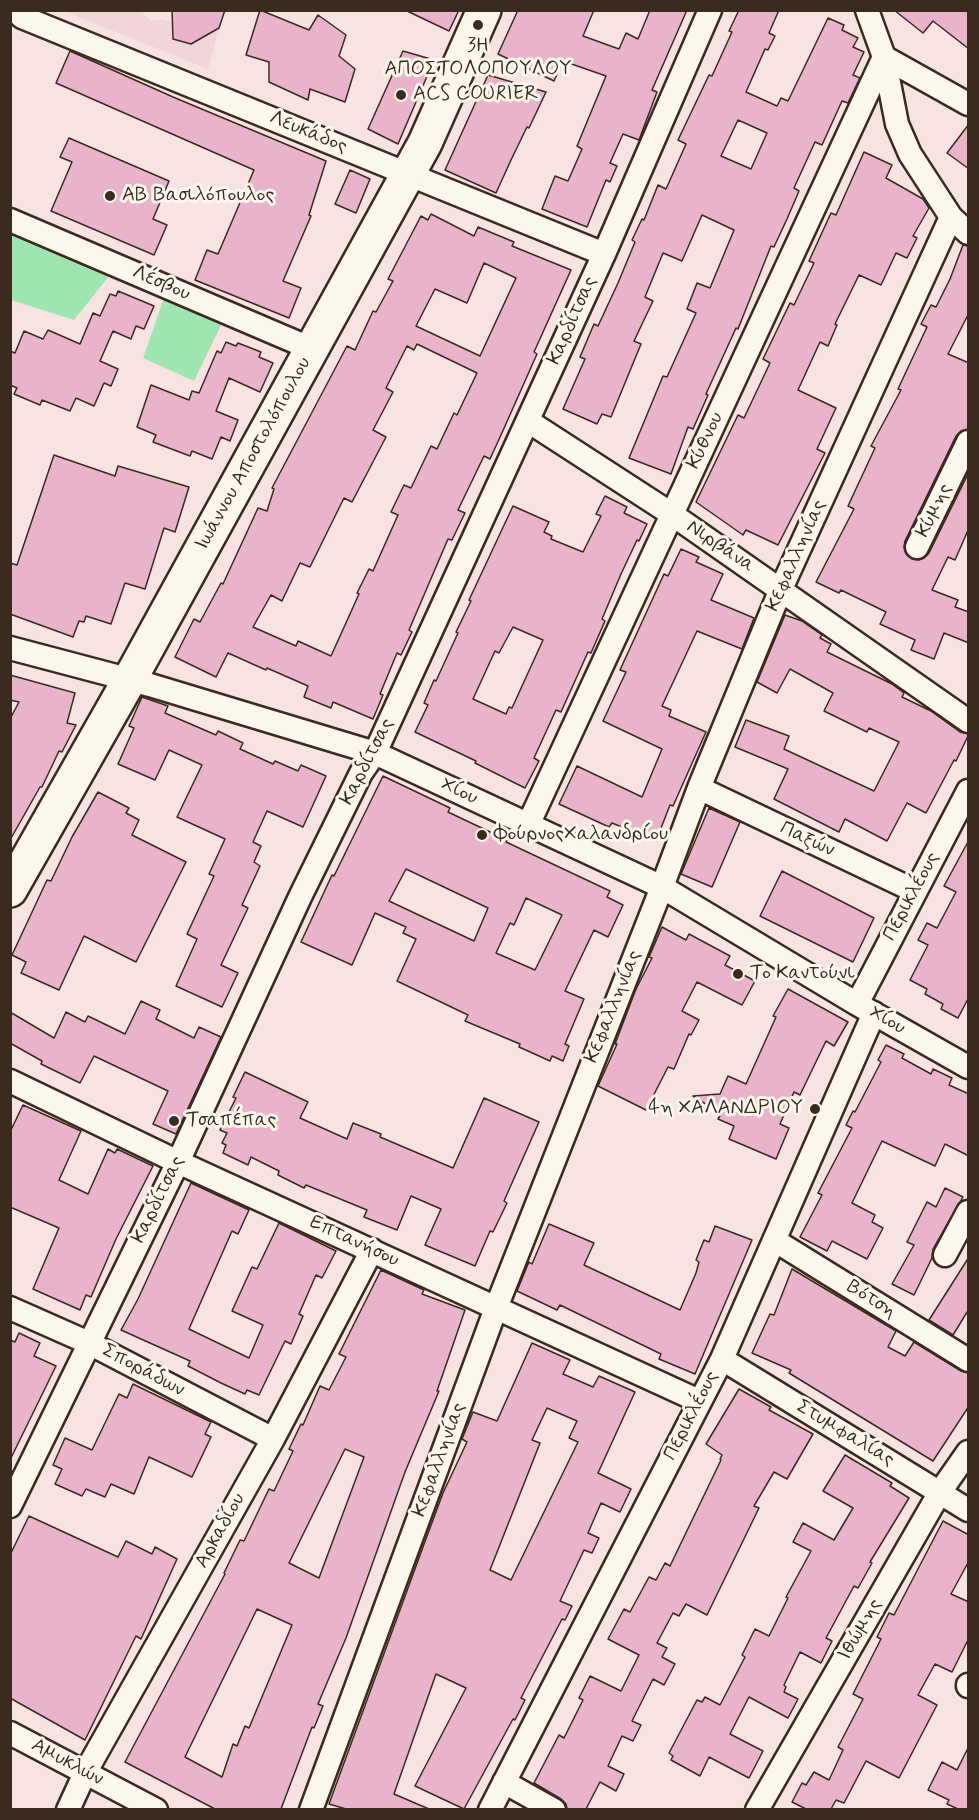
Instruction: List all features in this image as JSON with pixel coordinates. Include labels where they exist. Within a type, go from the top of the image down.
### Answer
[{"type":"street","name":"Λευκάδος","points":[[15,10],[21,17],[604,254]]},
{"type":"street","name":"Ιωάννου Αποστολόπουλου","points":[[10,890],[130,680],[425,143],[484,10]]},
{"type":"street","name":"Καρδίτσας","points":[[10,1506],[178,1162],[300,897],[362,773],[375,753],[604,254],[710,10]]},
{"type":"street","points":[[867,10],[884,57],[897,124],[910,154],[951,217],[969,233]]},
{"type":"street","points":[[884,57],[969,104]]},
{"type":"street","name":"Κύθνου","points":[[528,825],[884,57]]},
{"type":"street","name":"Κεφαλληνίας","points":[[311,1809],[496,1308],[699,788],[781,589],[951,217]]},
{"type":"street","name":"Λέσβου","points":[[10,220],[312,349]]},
{"type":"street","name":"Νιρβάνα","points":[[528,421],[673,515],[969,721]]},
{"type":"street","name":"Κύμης","points":[[917,547],[969,442]]},
{"type":"street","name":"Χίου","points":[[10,648],[130,680],[375,753],[662,887],[865,1009],[969,1067]]},
{"type":"street","name":"Παξών","points":[[699,788],[915,891]]},
{"type":"street","name":"Περικλέους","points":[[490,1809],[722,1359],[774,1240],[865,1009],[915,891],[969,791]]},
{"type":"street","name":"Επτανήσου","points":[[10,1081],[178,1162],[699,1401]]},
{"type":"street","points":[[945,1256],[969,1212]]},
{"type":"street","name":"Βότση","points":[[774,1240],[969,1360]]},
{"type":"street","name":"Αρκαδίου","points":[[68,1809],[85,1773],[273,1439],[372,1250]]},
{"type":"street","name":"Σποράδων","points":[[10,1308],[89,1343],[273,1439]]},
{"type":"street","name":"Στυμφαλίας","points":[[722,1359],[969,1510]]},
{"type":"street","name":"Ιθώμης","points":[[757,1809],[940,1492],[969,1452]]},
{"type":"street","name":"Αμυκλών","points":[[10,1733],[156,1809]]},
{"type":"street","points":[[504,1782],[554,1809]]},
{"type":"shaded area","points":[[70,10],[140,11],[152,21],[162,19],[172,22],[173,39],[191,44],[219,28],[208,69],[69,13]]},
{"type":"green space","points":[[11,234],[110,275],[74,320],[11,300]]},
{"type":"green space","points":[[164,298],[222,323],[194,381],[143,358]]},
{"type":"building","points":[[172,10],[225,10],[219,28],[191,44],[173,39]]},
{"type":"building","points":[[260,10],[309,30],[318,15],[346,35],[339,56],[355,69],[345,102],[310,89],[308,100],[269,82],[269,62],[246,55]]},
{"type":"building","points":[[405,10],[459,10],[449,31]]},
{"type":"building","points":[[518,10],[594,10],[583,36],[619,49],[626,33],[638,39],[650,10],[687,10],[652,90],[657,92],[639,140],[623,134],[610,163],[617,166],[610,182],[606,180],[587,227],[542,209],[555,176],[568,181],[582,149],[577,146],[606,76],[563,61],[554,81],[498,54]]},
{"type":"building","points":[[739,10],[779,10],[769,33],[775,36],[768,50],[765,49],[746,92],[777,106],[781,98],[788,101],[828,18],[844,25],[842,30],[858,38],[853,47],[864,52],[853,75],[860,78],[848,103],[842,101],[822,145],[815,142],[794,188],[799,191],[787,219],[774,247],[771,246],[738,329],[736,328],[706,394],[708,395],[693,429],[688,427],[671,474],[629,458],[663,376],[667,377],[696,313],[687,309],[697,283],[710,288],[734,230],[702,215],[682,261],[663,253],[645,297],[653,301],[634,341],[641,344],[611,417],[602,414],[597,424],[563,409],[585,359],[580,357],[594,324],[598,326],[618,283],[635,242],[632,240],[642,219],[644,220],[658,185],[666,189],[686,144],[678,140],[709,75],[712,76],[732,32],[729,31]],"holes":[[[738,120],[767,133],[751,169],[721,156]]]},
{"type":"building","points":[[894,10],[969,10],[969,49],[933,21],[923,33]]},
{"type":"building","points":[[70,51],[326,161],[309,215],[311,216],[283,281],[301,288],[289,318],[195,280],[207,250],[218,254],[254,170],[56,83]]},
{"type":"building","name":"ACS COURIER","points":[[403,51],[434,60],[398,144],[368,129]]},
{"type":"building","points":[[488,75],[546,92],[496,193],[445,170]]},
{"type":"building","points":[[969,124],[969,169],[947,153]]},
{"type":"building","name":"ΑΒ Βασιλόπουλος","points":[[69,138],[169,181],[153,219],[167,225],[154,255],[51,211],[72,162],[60,157]]},
{"type":"building","points":[[864,152],[892,165],[886,178],[923,199],[929,208],[913,236],[917,238],[907,258],[896,253],[881,285],[859,275],[835,324],[837,325],[828,346],[820,342],[798,390],[836,408],[817,449],[825,453],[778,545],[746,530],[743,535],[696,502],[738,415],[744,418],[770,363],[763,359],[790,303],[794,305],[814,263],[809,261],[831,213],[836,215]]},
{"type":"building","points":[[350,170],[370,179],[356,213],[335,204]]},
{"type":"building","points":[[431,214],[474,236],[478,227],[514,242],[512,246],[571,270],[534,352],[537,354],[490,459],[484,456],[458,510],[465,513],[452,540],[448,539],[409,630],[412,632],[401,655],[397,653],[380,694],[383,695],[373,719],[333,702],[331,708],[304,697],[308,686],[228,653],[216,677],[175,657],[194,619],[200,622],[221,583],[223,584],[258,508],[267,511],[274,489],[272,488],[347,346],[355,350],[373,311],[376,312],[393,281],[388,279],[421,216],[428,220]],"holes":[[[484,263],[516,278],[480,356],[416,326],[435,289],[467,303]],[[417,344],[477,373],[457,415],[454,413],[437,449],[431,446],[411,488],[404,485],[391,512],[398,515],[373,571],[369,569],[357,593],[359,594],[331,656],[298,641],[296,646],[253,627],[271,595],[282,601],[300,563],[310,567],[344,498],[352,502],[386,437],[373,430],[393,392],[386,388],[407,346],[414,350]]]},
{"type":"building","points":[[963,245],[969,246],[969,313],[948,354],[969,363],[969,429],[961,431],[956,436],[904,547],[906,554],[912,559],[919,560],[929,553],[969,472],[969,528],[955,560],[948,557],[932,590],[958,600],[955,607],[969,612],[969,643],[944,633],[934,659],[911,650],[915,640],[880,624],[886,612],[841,590],[839,593],[816,582],[854,509],[848,506],[875,448],[871,446],[901,390],[898,389],[927,327],[921,324],[931,305],[936,307]]},
{"type":"building","points":[[118,291],[154,306],[144,329],[136,326],[131,339],[113,331],[100,361],[118,369],[111,386],[104,383],[94,406],[76,398],[70,411],[42,400],[40,405],[14,394],[17,388],[10,385],[10,351],[15,353],[24,331],[43,339],[48,330],[80,344],[93,313],[100,316],[110,294],[116,296]]},
{"type":"building","points":[[226,342],[236,346],[238,343],[261,352],[259,357],[273,363],[260,392],[229,378],[216,411],[238,420],[230,441],[221,437],[212,459],[192,451],[190,456],[153,442],[156,435],[137,427],[151,385],[189,400],[192,391],[199,393],[217,351],[221,353]]},
{"type":"building","points":[[54,455],[115,476],[118,466],[189,487],[175,532],[164,528],[145,589],[125,583],[111,624],[86,616],[84,622],[79,621],[73,637],[10,614],[10,563],[17,565]]},
{"type":"building","points":[[605,496],[627,507],[624,513],[647,524],[621,574],[591,653],[588,652],[561,712],[556,710],[534,758],[539,761],[525,788],[475,763],[476,761],[415,732],[428,705],[424,703],[458,633],[456,632],[471,601],[469,600],[513,506],[549,522],[544,532],[552,536],[551,539],[583,552],[601,516],[596,514]],"holes":[[[513,627],[543,640],[512,708],[509,707],[506,714],[473,699],[495,651],[499,653]]]},
{"type":"building","points":[[681,549],[699,557],[696,562],[723,574],[711,600],[754,618],[742,649],[697,631],[662,706],[671,710],[669,716],[706,732],[673,806],[670,805],[656,841],[612,823],[609,827],[559,804],[577,766],[642,797],[662,749],[603,721],[626,672],[620,670],[664,574],[668,576]]},
{"type":"building","points":[[785,615],[802,621],[822,635],[820,638],[831,644],[827,652],[892,684],[904,693],[902,697],[931,711],[960,732],[969,734],[926,813],[907,803],[887,841],[845,819],[839,832],[774,799],[788,769],[735,747],[746,720],[789,736],[784,749],[874,791],[899,742],[869,728],[867,732],[824,711],[833,693],[790,669],[777,693],[757,682]]},
{"type":"building","points":[[10,675],[75,693],[67,723],[76,725],[62,752],[59,751],[42,787],[10,840],[10,719],[19,702],[10,700]]},
{"type":"building","points":[[142,697],[168,706],[165,713],[216,735],[218,731],[243,743],[240,749],[273,764],[275,761],[298,771],[301,765],[326,776],[303,827],[267,811],[253,842],[261,846],[254,862],[260,866],[242,905],[248,908],[221,965],[238,973],[222,1007],[176,986],[197,939],[187,934],[214,876],[209,874],[225,839],[177,817],[202,765],[169,750],[155,780],[118,764],[134,728],[129,726]]},
{"type":"building","points":[[383,776],[450,808],[448,812],[507,840],[506,842],[610,891],[607,897],[623,905],[608,937],[594,930],[565,991],[584,999],[565,1044],[569,1046],[563,1061],[552,1056],[550,1061],[519,1047],[520,1044],[465,1021],[468,1015],[397,981],[416,939],[403,933],[406,927],[375,913],[352,965],[301,942],[332,875],[334,876]],"holes":[[[406,869],[488,908],[474,941],[389,901]],[[526,898],[562,915],[535,970],[496,953],[510,923],[514,925]]]},
{"type":"building","points":[[98,792],[129,808],[126,813],[139,820],[132,835],[186,862],[136,962],[84,936],[59,990],[21,973],[26,962],[12,955],[47,880],[51,881],[72,837]]},
{"type":"building","points":[[709,808],[740,822],[712,887],[681,874]]},
{"type":"building","points":[[969,840],[969,997],[958,1018],[941,1009],[943,1004],[925,994],[927,989],[910,980],[928,945],[918,940],[927,923],[937,928],[956,892],[944,886]]},
{"type":"building","points":[[782,871],[874,918],[853,962],[760,916]]},
{"type":"building","points":[[662,927],[686,940],[689,934],[730,956],[725,965],[755,981],[742,1005],[697,982],[682,1011],[699,1020],[691,1035],[689,1034],[674,1069],[668,1067],[646,1110],[598,1086],[617,1044],[615,1044],[636,989],[652,958],[649,957]]},
{"type":"building","points":[[788,989],[848,1022],[834,1046],[826,1041],[800,1095],[794,1092],[780,1124],[789,1128],[776,1159],[729,1139],[734,1126],[718,1119],[721,1114],[693,1096],[720,1094],[728,1076],[746,1084],[776,1017],[773,1016]]},
{"type":"building","points":[[141,1001],[160,1010],[156,1019],[194,1038],[199,1027],[221,1037],[176,1134],[153,1124],[168,1091],[94,1056],[80,1083],[41,1064],[42,1061],[10,1043],[10,1012],[54,1038],[66,1012],[85,1022],[88,1016],[125,1034]]},
{"type":"building","points":[[886,1045],[904,1054],[902,1058],[931,1074],[933,1069],[952,1078],[949,1085],[969,1094],[969,1156],[945,1144],[935,1166],[882,1141],[852,1203],[875,1215],[872,1222],[883,1228],[867,1259],[832,1241],[827,1251],[800,1237],[822,1195],[818,1193],[852,1128],[846,1125],[881,1062],[878,1060]]},
{"type":"building","points":[[245,1072],[308,1102],[300,1118],[347,1139],[353,1123],[453,1168],[484,1098],[539,1122],[504,1201],[507,1203],[493,1232],[490,1231],[475,1266],[425,1245],[441,1209],[411,1196],[397,1230],[364,1217],[367,1210],[306,1185],[304,1188],[278,1175],[279,1171],[251,1157],[248,1165],[223,1153],[226,1145],[222,1143],[227,1133],[220,1130],[236,1098],[233,1097]]},
{"type":"building","points":[[23,1105],[81,1131],[59,1180],[88,1194],[108,1149],[115,1153],[117,1149],[153,1166],[116,1239],[91,1297],[86,1295],[80,1310],[33,1289],[59,1228],[10,1207],[10,1132]]},
{"type":"building","points":[[191,1183],[249,1210],[238,1234],[232,1231],[189,1329],[249,1358],[263,1325],[232,1311],[252,1267],[257,1269],[279,1223],[336,1251],[322,1278],[316,1275],[299,1314],[303,1316],[291,1344],[285,1341],[259,1395],[247,1390],[245,1394],[221,1383],[188,1366],[190,1361],[121,1330],[138,1299]]},
{"type":"building","points":[[945,1188],[963,1197],[933,1249],[932,1258],[914,1295],[892,1284],[914,1245],[907,1242],[927,1202],[936,1207]]},
{"type":"building","points":[[549,1224],[594,1243],[584,1265],[680,1310],[696,1273],[699,1262],[696,1260],[704,1240],[709,1242],[715,1226],[752,1240],[695,1374],[659,1359],[661,1354],[560,1305],[557,1310],[517,1291],[529,1262],[532,1264]]},
{"type":"building","points":[[969,1257],[969,1309],[953,1335],[929,1320]]},
{"type":"building","points":[[792,1269],[896,1331],[888,1347],[905,1356],[914,1342],[961,1371],[969,1373],[969,1406],[933,1461],[789,1373],[791,1370],[752,1353],[770,1314],[774,1315]]},
{"type":"building","points":[[381,1270],[424,1290],[422,1294],[465,1310],[437,1391],[439,1391],[405,1472],[346,1638],[318,1704],[323,1706],[314,1728],[312,1727],[281,1809],[215,1809],[125,1762],[225,1574],[240,1540],[244,1541],[269,1489],[274,1491],[293,1451],[289,1449],[301,1424],[303,1425],[320,1386],[329,1390],[346,1357],[339,1354]],"holes":[[[345,1449],[364,1457],[319,1578],[289,1563]],[[257,1609],[292,1625],[249,1728],[245,1726],[237,1746],[233,1744],[222,1777],[185,1757]]]},
{"type":"building","points":[[19,1333],[40,1343],[34,1356],[56,1366],[10,1460],[10,1340],[15,1342]]},
{"type":"building","points":[[532,1343],[570,1360],[563,1374],[593,1387],[599,1376],[635,1392],[598,1473],[631,1489],[620,1512],[601,1503],[588,1533],[599,1538],[592,1553],[584,1550],[560,1601],[572,1606],[565,1620],[562,1619],[521,1698],[525,1700],[515,1720],[513,1719],[464,1809],[415,1786],[466,1688],[436,1674],[394,1794],[429,1809],[346,1809],[329,1804],[443,1493],[467,1442],[462,1439],[473,1412],[497,1421]],"holes":[[[547,1408],[577,1421],[569,1438],[578,1442],[511,1580],[490,1570],[540,1443],[532,1440]]]},
{"type":"building","points":[[133,1384],[211,1422],[205,1434],[211,1437],[192,1477],[149,1457],[134,1494],[111,1484],[105,1497],[86,1489],[82,1496],[55,1484],[62,1469],[53,1465],[65,1438],[92,1450],[119,1394],[127,1398]]},
{"type":"building","points":[[739,1389],[771,1407],[769,1410],[813,1434],[787,1479],[774,1472],[754,1506],[759,1508],[707,1615],[686,1604],[679,1616],[673,1613],[657,1643],[667,1648],[662,1657],[675,1664],[664,1685],[653,1679],[632,1721],[641,1725],[633,1741],[622,1736],[608,1766],[624,1774],[616,1791],[600,1782],[586,1809],[567,1809],[561,1799],[534,1783],[559,1735],[564,1738],[583,1700],[579,1698],[590,1676],[621,1691],[639,1655],[608,1639],[624,1609],[630,1612],[649,1577],[656,1580],[665,1563],[670,1566],[721,1460],[722,1455],[706,1444]]},
{"type":"building","points":[[845,1455],[892,1483],[890,1486],[909,1498],[870,1562],[872,1563],[858,1588],[854,1586],[826,1638],[832,1641],[821,1663],[800,1652],[784,1685],[786,1687],[784,1692],[798,1699],[788,1718],[749,1697],[730,1734],[763,1751],[749,1778],[709,1757],[700,1776],[671,1760],[673,1756],[669,1753],[697,1700],[702,1702],[705,1697],[720,1705],[745,1657],[742,1655],[755,1629],[769,1636],[788,1598],[786,1597],[811,1551],[793,1542],[803,1523],[834,1540],[853,1508],[823,1491]]},
{"type":"building","points":[[29,1516],[118,1557],[126,1541],[152,1554],[155,1547],[177,1559],[141,1639],[136,1636],[85,1740],[10,1698],[10,1555]]},
{"type":"building","points":[[943,1521],[969,1535],[969,1561],[951,1594],[969,1602],[969,1638],[952,1672],[935,1664],[918,1695],[937,1705],[899,1778],[866,1761],[844,1803],[836,1800],[831,1809],[806,1809],[792,1802],[802,1783],[806,1785],[814,1772],[829,1780],[843,1750],[838,1747],[863,1699],[853,1694],[881,1639],[877,1637],[889,1613],[894,1615]]},
{"type":"building","points":[[969,1746],[969,1809],[958,1809],[947,1804],[949,1800],[928,1790],[942,1762],[957,1770]]},
{"type":"place","name":"3Η ΑΠΟΣΤΟΛΟΠΟΥΛΟΥ","points":[[478,25]]},
{"type":"place","name":"ACS COURIER","points":[[401,95]]},
{"type":"place","name":"ΑΒ Βασιλόπουλος","points":[[110,196]]},
{"type":"place","name":"ΦούρνοςΧαλανδρίου","points":[[482,835]]},
{"type":"place","name":"Το Καντούνι","points":[[738,974]]},
{"type":"place","name":"4η ΧΑΛΑΝΔΡΙΟΥ","points":[[815,1109]]},
{"type":"place","name":"Τσαπέπας","points":[[174,1121]]}]
